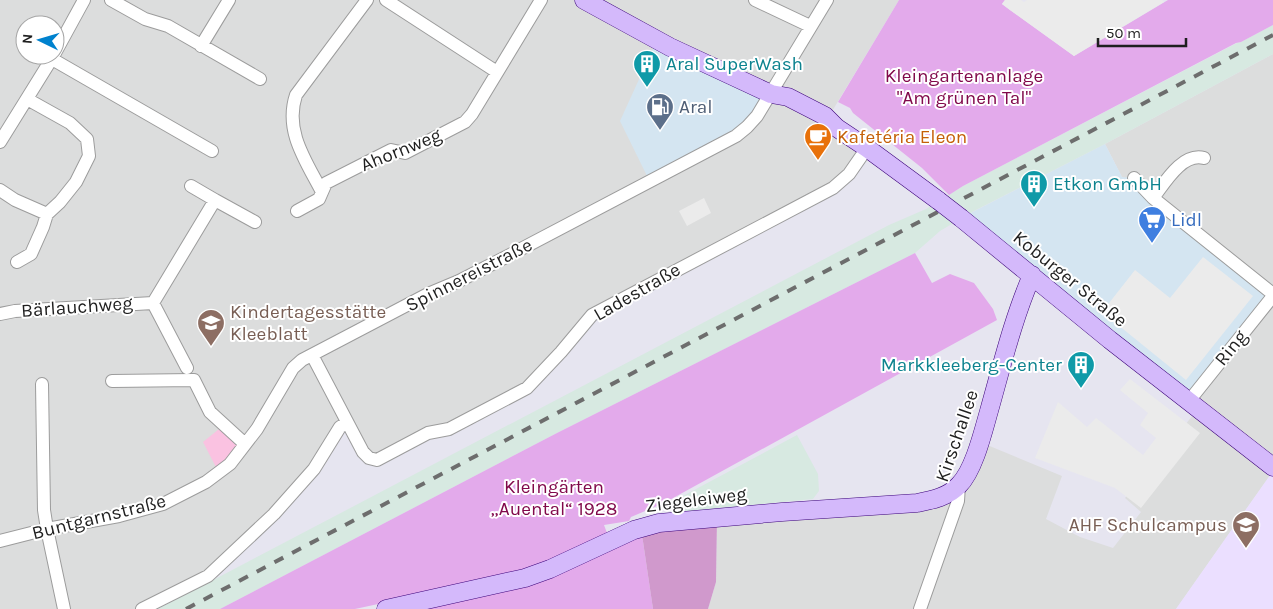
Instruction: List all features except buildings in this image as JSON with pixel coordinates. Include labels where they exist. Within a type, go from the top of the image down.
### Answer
[{"type":"main road","name":"Koburger Straße","points":[[584,0],[670,47],[771,94],[784,106],[799,114],[824,126],[837,128],[867,148],[961,218],[1110,340],[1273,468]]},
{"type":"main road","name":"Kirschallee","points":[[959,485],[968,472],[978,449],[1020,303],[1032,275]]},
{"type":"main road","name":"Ziegeleiweg","points":[[386,609],[525,578],[550,569],[626,533],[659,523],[917,503],[944,496],[959,485]]},
{"type":"street","points":[[65,35],[84,0]]},
{"type":"street","points":[[111,0],[145,19],[168,26],[260,79]]},
{"type":"street","points":[[201,46],[229,0]]},
{"type":"street","points":[[322,192],[294,137],[292,106],[296,95],[367,0]]},
{"type":"street","points":[[386,0],[497,72]]},
{"type":"street","name":"Ahornweg","points":[[297,211],[319,199],[326,183],[391,150],[405,153],[465,122],[541,0]]},
{"type":"street","points":[[755,0],[810,26]]},
{"type":"street","name":"Spinnereistraße","points":[[312,355],[428,294],[513,254],[736,136],[747,127],[771,94],[827,0]]},
{"type":"street","points":[[65,63],[212,151]]},
{"type":"street","points":[[0,142],[48,65]]},
{"type":"street","points":[[17,262],[31,254],[47,214],[60,202],[76,182],[89,156],[87,139],[70,123],[27,99]]},
{"type":"street","name":"Ladestraße","points":[[347,422],[369,458],[378,460],[428,432],[449,429],[526,388],[561,352],[592,315],[832,188],[849,174],[867,148]]},
{"type":"street","points":[[1153,198],[1176,168],[1190,159],[1204,158]]},
{"type":"street","points":[[1134,178],[1153,198],[1273,295]]},
{"type":"street","points":[[191,186],[255,222]]},
{"type":"street","points":[[0,190],[14,200],[47,214]]},
{"type":"street","name":"Bärlauchweg","points":[[153,303],[214,200]]},
{"type":"street","name":"Ring","points":[[1189,401],[1273,295]]},
{"type":"street","name":"Bärlauchweg","points":[[0,314],[15,311],[153,303]]},
{"type":"street","name":"Bärlauchweg","points":[[153,303],[187,368]]},
{"type":"street","points":[[142,609],[208,576],[274,514],[314,469],[340,428],[347,422],[312,355]]},
{"type":"street","name":"Buntgarnstraße","points":[[0,541],[47,529],[119,516],[163,504],[206,482],[230,464],[257,429],[293,368],[312,355]]},
{"type":"street","points":[[112,381],[194,380],[210,412],[245,444]]},
{"type":"street","points":[[42,384],[43,486],[47,529],[64,609]]},
{"type":"street","name":"Kirschallee","points":[[920,609],[958,501],[959,485]]},
{"type":"shaded area","points":[[0,0],[899,0],[828,118],[867,148],[849,174],[592,315],[527,388],[377,460],[347,423],[314,469],[208,575],[142,609],[0,609]]},
{"type":"shaded area","points":[[1005,0],[1021,0],[1024,2],[1027,0],[1162,0],[1164,2],[1074,56],[1002,4]]},
{"type":"shaded area","points":[[1273,25],[1273,54],[1105,144],[972,212],[940,231],[915,253],[557,433],[220,609],[158,609],[889,225],[926,209],[963,186]]},
{"type":"shaded area","points":[[657,40],[771,94],[757,116],[650,182],[620,121]]},
{"type":"shaded area","points":[[1273,54],[1273,294],[1122,177],[1105,144]]},
{"type":"shaded area","points":[[1105,144],[1122,177],[1134,178],[1273,294],[1189,401],[961,218]]},
{"type":"shaded area","points":[[704,198],[711,213],[687,226],[679,211]]},
{"type":"shaded area","points":[[1203,257],[1253,296],[1186,380],[1102,312],[1135,270],[1170,298]]},
{"type":"shaded area","points":[[1273,296],[1273,471],[1176,609],[708,609],[716,582],[717,518],[944,496],[980,442],[1062,476],[1046,519],[1080,537],[1113,548],[1141,512],[1125,498],[1198,409],[1189,401]]},
{"type":"shaded area","points":[[1130,379],[1200,433],[1141,508],[1115,488],[1035,458],[1058,402],[1087,427],[1096,418],[1143,455],[1156,438],[1140,425],[1148,413],[1120,390]]},
{"type":"shaded area","points":[[224,425],[245,444],[219,473],[203,442]]},
{"type":"shaded area","points":[[797,435],[818,474],[819,491],[813,499],[682,512],[666,505]]},
{"type":"shaded area","name":"AHF Schulcampus","points":[[1273,471],[1273,609],[1176,609],[1261,488]]},
{"type":"shaded area","points":[[717,518],[716,582],[708,609],[653,609],[641,528]]},
{"type":"green space","name":"Kleingartenanlage \"Am grünen Tal\"","points":[[899,0],[1005,0],[1002,4],[1074,56],[1168,0],[1273,0],[1273,25],[949,195],[922,168],[853,113],[850,108],[838,102]]},
{"type":"green space","name":"Kleingärten „Auental“ 1928","points":[[915,253],[932,283],[950,274],[974,283],[993,309],[997,320],[664,503],[631,517],[629,521],[604,525],[607,533],[546,564],[485,581],[355,609],[220,609],[557,433]]},
{"type":"green space","points":[[641,528],[653,609],[386,609],[525,578]]},
{"type":"railway","points":[[186,609],[1273,35]]},
{"type":"place","name":"Aral SuperWash","points":[[647,88]]},
{"type":"place","name":"Aral","points":[[660,131]]},
{"type":"place","name":"Kafetéria Eleon","points":[[818,161]]},
{"type":"place","name":"Etkon GmbH","points":[[1034,208]]},
{"type":"place","name":"Lidl","points":[[1152,244]]},
{"type":"place","name":"Kindertagesstätte Kleeblatt","points":[[211,347]]},
{"type":"place","name":"Markkleeberg-Center","points":[[1081,389]]},
{"type":"place","name":"AHF Schulcampus","points":[[1246,549]]}]
